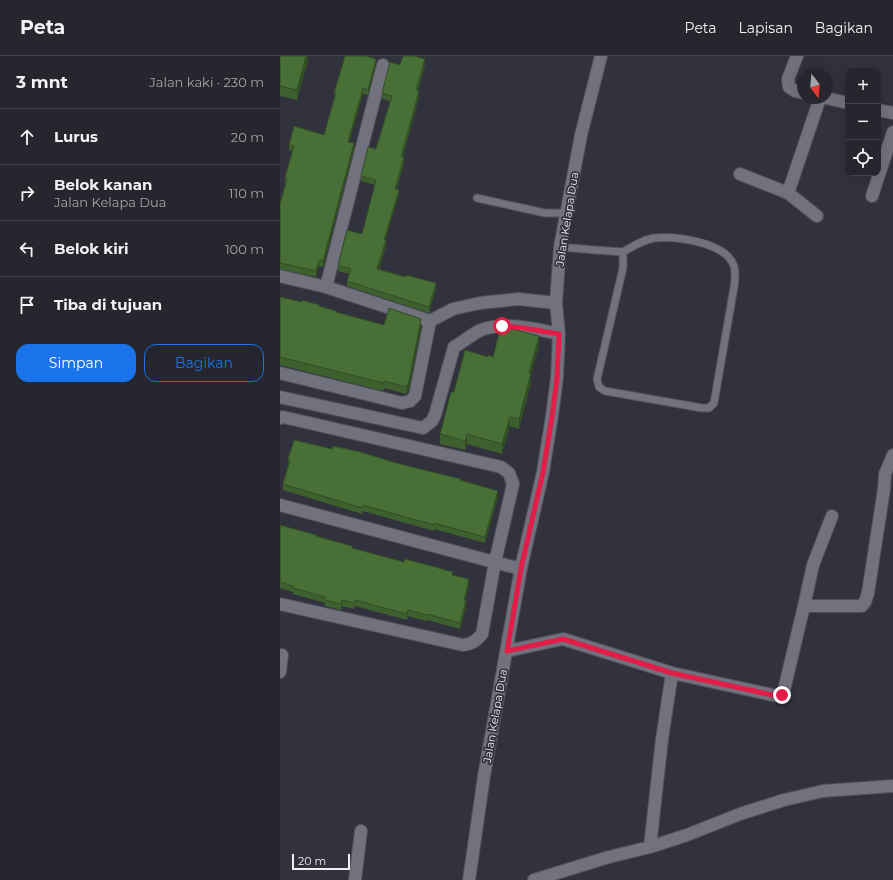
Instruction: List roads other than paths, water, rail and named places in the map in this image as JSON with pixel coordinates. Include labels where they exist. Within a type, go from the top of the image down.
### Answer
[{"type":"street","name":"Jalan Kelapa Dua","points":[[469,880],[484,776],[521,568],[543,472],[552,416],[557,378],[559,334],[556,303],[560,247],[581,135],[601,56]]},
{"type":"street","points":[[797,56],[788,79],[789,87],[797,92]]},
{"type":"street","points":[[326,287],[383,65]]},
{"type":"street","points":[[833,100],[845,102]]},
{"type":"street","points":[[788,193],[818,104]]},
{"type":"street","points":[[881,111],[893,113]]},
{"type":"street","points":[[872,196],[893,132]]},
{"type":"street","points":[[740,174],[788,193],[817,216]]},
{"type":"street","points":[[280,276],[326,287],[430,321],[453,309],[480,303],[518,299],[556,303]]},
{"type":"street","points":[[280,373],[402,403],[410,401],[415,396],[430,321]]},
{"type":"street","points":[[280,397],[423,428],[432,421],[435,415],[454,347],[481,330],[502,326],[559,334]]},
{"type":"street","points":[[280,418],[283,417],[501,467],[506,469],[512,478],[513,484],[495,562],[482,634],[476,641],[463,645],[280,604]]},
{"type":"street","points":[[804,606],[862,606],[865,602],[868,594],[885,474],[893,455]]},
{"type":"street","points":[[280,505],[521,568]]},
{"type":"street","points":[[507,651],[563,639],[672,673],[777,696],[782,695],[813,565],[832,516]]},
{"type":"street","points":[[280,672],[282,655]]},
{"type":"street","points":[[650,847],[662,740],[672,673]]},
{"type":"street","points":[[534,880],[609,856],[650,847],[687,835],[740,814],[784,800],[823,791],[893,786]]},
{"type":"street","points":[[355,880],[361,831]]},
{"type":"lane","points":[[477,198],[546,213],[566,213]]},
{"type":"lane","points":[[560,247],[623,252],[637,244],[653,238],[673,238],[700,242],[715,248],[727,256],[734,265],[736,276],[714,403],[709,408],[605,391],[598,387],[597,379],[623,268],[623,252]]}]
